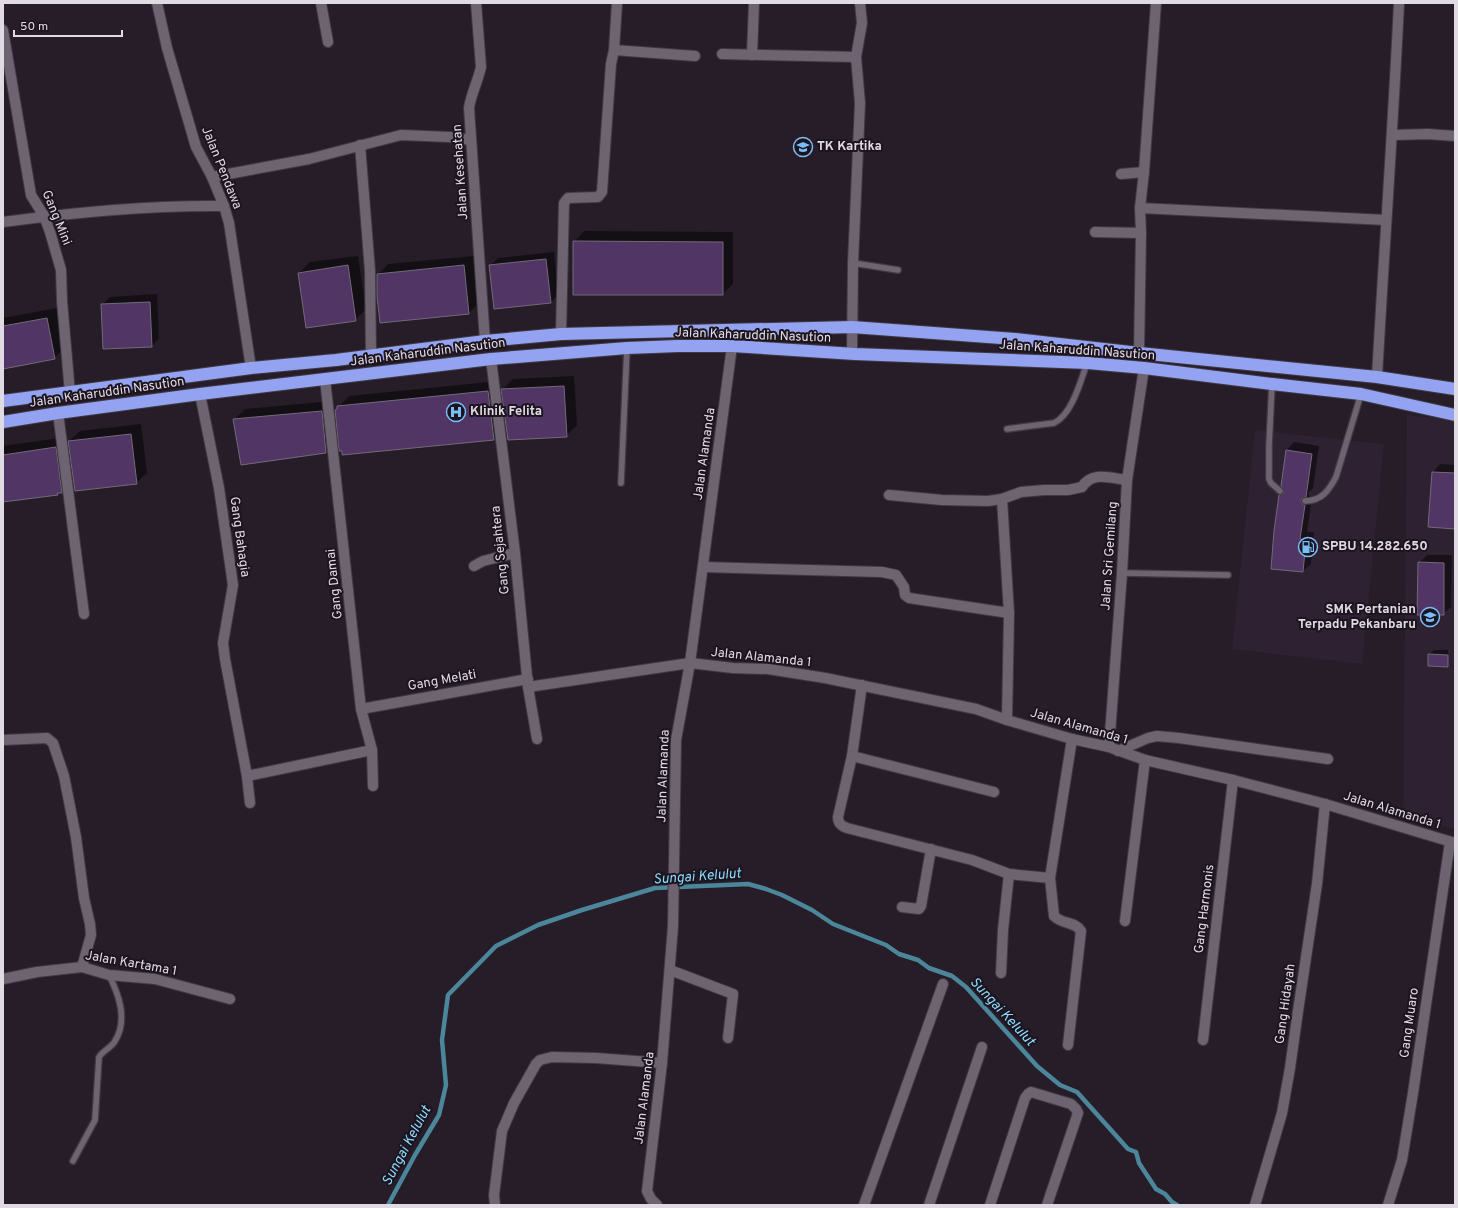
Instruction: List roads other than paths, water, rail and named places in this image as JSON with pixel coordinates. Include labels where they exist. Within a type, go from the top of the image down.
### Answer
[{"type":"highway","name":"Jalan Kaharuddin Nasution","points":[[3,401],[251,368],[371,356],[485,341],[561,334],[852,328],[1015,339],[1377,377],[1455,389]]},
{"type":"highway","name":"Jalan Kaharuddin Nasution","points":[[3,422],[200,394],[491,359],[626,348],[678,346],[732,346],[852,354],[1088,363],[1144,368],[1361,394],[1455,415]]},
{"type":"street","name":"Jalan Pendawa","points":[[157,3],[167,48],[196,147],[212,177],[224,206],[229,223],[251,368]]},
{"type":"street","points":[[321,3],[328,42]]},
{"type":"street","name":"Jalan Kesehatan","points":[[476,3],[481,66],[470,100],[469,108],[485,341]]},
{"type":"street","points":[[561,334],[564,203],[568,198],[598,197],[602,192],[617,3]]},
{"type":"street","points":[[752,54],[754,3]]},
{"type":"street","points":[[852,354],[852,263],[860,103],[856,57],[862,23],[860,3]]},
{"type":"street","points":[[1139,353],[1140,208],[1156,3]]},
{"type":"street","points":[[1377,377],[1386,220],[1393,135],[1399,3]]},
{"type":"street","name":"Gang Mini","points":[[3,30],[31,195],[44,216],[62,270],[62,301],[70,393]]},
{"type":"street","points":[[614,50],[695,56]]},
{"type":"street","points":[[722,54],[856,57]]},
{"type":"street","points":[[1393,135],[1428,134],[1455,136]]},
{"type":"street","points":[[212,177],[309,159],[401,135],[449,137],[471,140]]},
{"type":"street","points":[[360,145],[370,271],[371,356]]},
{"type":"street","points":[[1121,174],[1144,172]]},
{"type":"street","points":[[3,222],[44,216],[142,207],[183,205],[224,206]]},
{"type":"street","points":[[1140,208],[1386,220]]},
{"type":"street","points":[[1095,232],[1141,233]]},
{"type":"street","name":"Jalan Alamanda","points":[[653,1203],[647,1191],[662,1063],[670,970],[674,897],[676,740],[690,663],[732,346]]},
{"type":"street","name":"Gang Sejahtera","points":[[491,359],[515,553],[528,683],[537,739]]},
{"type":"street","name":"Jalan Sri Gemilang","points":[[1114,749],[1127,480],[1144,368]]},
{"type":"street","name":"Gang Damai","points":[[325,379],[361,709],[372,750],[373,786]]},
{"type":"street","name":"Gang Bahagia","points":[[200,394],[219,488],[234,585],[223,643],[247,776],[250,803]]},
{"type":"street","points":[[58,413],[84,614]]},
{"type":"street","points":[[889,495],[942,500],[988,501],[1002,499],[1021,492],[1068,490],[1082,487],[1086,480],[1098,476],[1127,480]]},
{"type":"street","points":[[1002,499],[1009,613],[1007,720]]},
{"type":"street","points":[[474,566],[483,561],[515,553]]},
{"type":"street","points":[[703,567],[882,572],[896,575],[904,587],[905,595],[909,598],[1009,613]]},
{"type":"street","name":"Gang Melati","points":[[361,709],[528,683],[690,663]]},
{"type":"street","name":"Jalan Alamanda 1","points":[[690,663],[733,668],[768,669],[862,685],[976,709],[1007,720],[1072,739],[1114,749],[1145,760],[1233,780],[1325,804],[1452,843]]},
{"type":"street","points":[[862,685],[852,756],[838,817],[840,824],[847,828],[972,860],[1009,874],[1050,878]]},
{"type":"street","points":[[1114,749],[1157,736],[1328,759]]},
{"type":"street","points":[[3,740],[47,738],[53,743],[64,776],[76,837],[84,898],[90,924],[91,935],[82,967]]},
{"type":"street","points":[[1068,1045],[1082,931],[1077,925],[1060,921],[1054,916],[1050,878],[1072,739]]},
{"type":"street","points":[[247,776],[372,750]]},
{"type":"street","points":[[852,756],[994,792]]},
{"type":"street","points":[[1125,921],[1145,760]]},
{"type":"street","name":"Gang Harmonis","points":[[1203,1040],[1233,780]]},
{"type":"street","name":"Gang Hidayah","points":[[1255,1205],[1282,1113],[1290,1068],[1317,884],[1325,804]]},
{"type":"street","name":"Gang Muaro","points":[[1388,1205],[1402,1160],[1452,843]]},
{"type":"street","points":[[902,907],[919,909],[921,906],[931,849]]},
{"type":"street","points":[[1001,973],[1003,930],[1009,874]]},
{"type":"street","name":"Jalan Kartama 1","points":[[3,979],[37,972],[82,967],[109,975],[155,979],[230,999]]},
{"type":"street","points":[[670,970],[733,994],[728,1038]]},
{"type":"street","points":[[864,1205],[943,984]]},
{"type":"street","points":[[929,1205],[982,1047]]},
{"type":"street","points":[[495,1205],[494,1195],[502,1131],[514,1103],[536,1064],[540,1060],[552,1057],[596,1058],[662,1063]]},
{"type":"street","points":[[990,1205],[1025,1098],[1032,1092],[1071,1104],[1078,1113],[1047,1205]]},
{"type":"lane","points":[[852,263],[898,270]]},
{"type":"lane","points":[[621,483],[626,348]]},
{"type":"lane","points":[[1008,429],[1054,423],[1058,421],[1074,399],[1088,363]]},
{"type":"lane","points":[[1272,384],[1269,479],[1271,483],[1280,491]]},
{"type":"lane","points":[[1305,501],[1321,498],[1330,489],[1336,477],[1361,394]]},
{"type":"lane","points":[[1122,573],[1228,575]]},
{"type":"lane","points":[[73,1161],[96,1120],[99,1057],[103,1051],[115,1042],[120,1027],[122,1009],[118,992],[109,975]]},
{"type":"waterway","name":"Sungai Kelulut","points":[[388,1205],[439,1115],[446,1085],[442,1040],[448,995],[496,946],[538,925],[655,888],[748,884],[782,895],[812,910],[833,924],[886,945],[899,954],[918,960],[929,968],[952,976],[966,987],[1037,1066],[1060,1085],[1077,1092],[1128,1149],[1136,1152],[1139,1163],[1156,1189],[1165,1194],[1177,1205]]},
{"type":"place","name":"TK Kartika","points":[[803,147]]},
{"type":"place","name":"Klinik Felita","points":[[456,412]]},
{"type":"place","name":"SPBU 14.282.650","points":[[1308,547]]},
{"type":"place","name":"SMK Pertanian Terpadu Pekanbaru","points":[[1430,617]]}]
